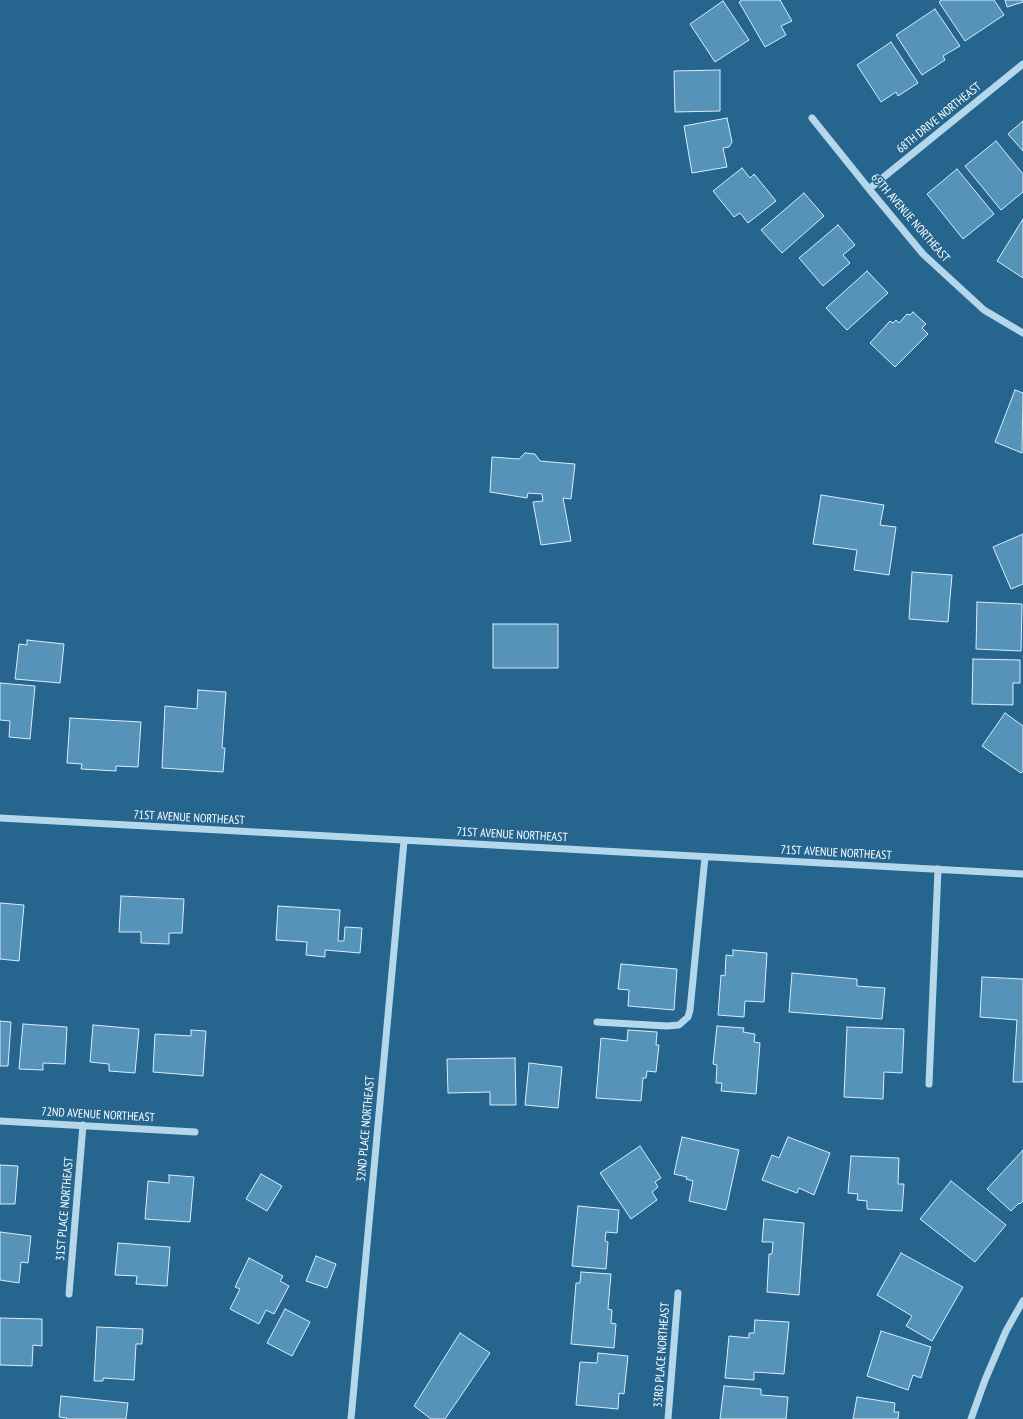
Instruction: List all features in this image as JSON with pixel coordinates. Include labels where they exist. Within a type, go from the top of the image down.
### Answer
[{"type":"street","name":"68TH DRIVE NORTHEAST","points":[[869,189],[1023,64]]},
{"type":"street","name":"69TH AVENUE NORTHEAST","points":[[812,118],[923,254],[984,310],[1023,333]]},
{"type":"street","name":"71ST AVENUE NORTHEAST","points":[[0,818],[1023,874]]},
{"type":"street","name":"32ND PLACE NORTHEAST","points":[[351,1419],[404,840]]},
{"type":"street","points":[[597,1022],[667,1026],[679,1025],[688,1018],[691,1002],[705,857]]},
{"type":"street","points":[[929,1084],[938,869]]},
{"type":"street","name":"72ND AVENUE NORTHEAST","points":[[0,1121],[195,1132]]},
{"type":"street","name":"31ST PLACE NORTHEAST","points":[[68,1294],[83,1125]]},
{"type":"street","name":"33RD PLACE NORTHEAST","points":[[668,1419],[678,1293]]},
{"type":"street","points":[[971,1419],[985,1380],[1006,1330],[1023,1301]]},
{"type":"building","points":[[742,0],[780,0],[792,21],[781,26],[786,35],[765,47],[739,2]]},
{"type":"building","points":[[941,0],[994,0],[1004,15],[965,41],[939,2]]},
{"type":"building","points":[[1005,0],[1023,0],[1023,2],[1007,7]]},
{"type":"building","points":[[723,1],[749,40],[715,62],[690,24]]},
{"type":"building","points":[[935,9],[960,46],[943,56],[945,60],[922,75],[896,35]]},
{"type":"building","points":[[891,42],[918,83],[898,96],[896,92],[881,102],[857,65]]},
{"type":"building","points":[[720,70],[720,111],[675,112],[674,71]]},
{"type":"building","points":[[727,118],[732,142],[729,147],[723,148],[727,167],[692,173],[684,126]]},
{"type":"building","points":[[1023,121],[1023,151],[1008,134]]},
{"type":"building","points":[[996,141],[1023,174],[1023,192],[1001,210],[965,166]]},
{"type":"building","points":[[742,168],[750,178],[754,174],[776,201],[748,223],[740,213],[734,217],[713,191]]},
{"type":"building","points":[[957,169],[994,214],[963,239],[927,194]]},
{"type":"building","points":[[804,193],[824,216],[782,253],[761,230]]},
{"type":"building","points":[[1023,219],[1023,278],[997,261]]},
{"type":"building","points":[[838,225],[855,245],[843,255],[850,263],[823,286],[799,258]]},
{"type":"building","points":[[867,271],[888,293],[847,330],[826,308]]},
{"type":"building","points":[[913,312],[926,324],[922,328],[928,334],[895,367],[870,343],[890,321],[893,323],[896,320],[899,323],[907,314],[910,315]]},
{"type":"building","points":[[1015,390],[1023,393],[1022,453],[995,442]]},
{"type":"building","points":[[525,453],[535,454],[540,461],[575,464],[571,499],[563,498],[571,541],[541,545],[533,502],[543,501],[542,494],[528,493],[527,498],[490,492],[492,457],[519,459]]},
{"type":"building","points":[[821,495],[884,505],[880,525],[896,527],[889,575],[854,570],[857,550],[813,544]]},
{"type":"building","points":[[1023,534],[1023,584],[1011,589],[993,547]]},
{"type":"building","points":[[912,572],[952,575],[948,622],[909,619]]},
{"type":"building","points":[[977,602],[1022,604],[1021,651],[976,649]]},
{"type":"building","points":[[493,624],[558,624],[558,668],[493,668]]},
{"type":"building","points":[[27,640],[64,644],[60,683],[15,679],[19,644],[27,645]]},
{"type":"building","points":[[973,659],[1020,660],[1020,683],[1013,683],[1013,705],[972,704]]},
{"type":"building","points":[[0,683],[35,686],[30,739],[9,737],[10,721],[0,720]]},
{"type":"building","points":[[198,690],[226,692],[222,748],[225,748],[223,772],[162,768],[165,706],[197,709]]},
{"type":"building","points":[[1005,713],[1023,726],[1023,771],[1021,773],[982,746]]},
{"type":"building","points":[[70,718],[141,722],[138,767],[116,766],[116,771],[81,769],[82,764],[67,763]]},
{"type":"building","points":[[121,896],[184,899],[182,933],[169,933],[169,944],[141,943],[141,932],[119,932]]},
{"type":"building","points":[[0,903],[24,905],[19,961],[0,959]]},
{"type":"building","points":[[278,906],[340,910],[338,941],[344,941],[345,927],[362,928],[360,953],[325,950],[325,957],[306,955],[307,942],[276,940]]},
{"type":"building","points":[[733,950],[767,953],[764,1002],[745,1001],[744,1017],[718,1015],[721,975],[725,976],[726,955],[733,956]]},
{"type":"building","points":[[621,964],[677,969],[674,1010],[628,1006],[629,990],[618,989]]},
{"type":"building","points":[[792,973],[857,979],[857,986],[885,988],[882,1019],[789,1012]]},
{"type":"building","points":[[982,977],[1023,979],[1023,1082],[1013,1082],[1017,1020],[980,1017]]},
{"type":"building","points":[[0,1021],[11,1022],[8,1066],[0,1066]]},
{"type":"building","points":[[23,1024],[67,1027],[65,1064],[43,1063],[43,1070],[19,1069]]},
{"type":"building","points":[[93,1025],[139,1029],[135,1073],[109,1071],[109,1064],[90,1062]]},
{"type":"building","points":[[717,1026],[744,1028],[743,1032],[755,1034],[754,1042],[760,1043],[756,1094],[721,1091],[722,1083],[716,1083],[717,1065],[713,1064]]},
{"type":"building","points":[[847,1027],[904,1029],[902,1073],[884,1072],[883,1099],[844,1097]]},
{"type":"building","points":[[191,1030],[206,1031],[203,1076],[153,1072],[155,1034],[191,1036]]},
{"type":"building","points":[[628,1030],[657,1032],[656,1045],[659,1045],[656,1072],[647,1071],[646,1078],[643,1078],[641,1101],[596,1098],[601,1038],[627,1041]]},
{"type":"building","points":[[515,1058],[516,1105],[490,1105],[490,1092],[448,1093],[447,1059]]},
{"type":"building","points":[[529,1063],[562,1067],[558,1108],[525,1105]]},
{"type":"building","points":[[682,1137],[739,1150],[726,1210],[689,1201],[693,1181],[686,1179],[687,1177],[674,1174]]},
{"type":"building","points":[[788,1137],[830,1153],[814,1195],[799,1188],[797,1193],[762,1180],[772,1155],[779,1158]]},
{"type":"building","points":[[640,1146],[661,1178],[655,1182],[658,1187],[652,1192],[657,1200],[631,1219],[600,1173]]},
{"type":"building","points":[[1023,1150],[1023,1201],[1011,1211],[987,1189]]},
{"type":"building","points":[[851,1156],[899,1158],[898,1184],[904,1184],[902,1211],[867,1209],[867,1201],[857,1200],[858,1194],[848,1193]]},
{"type":"building","points":[[0,1165],[18,1166],[15,1204],[0,1204]]},
{"type":"building","points":[[261,1174],[282,1186],[267,1211],[246,1199]]},
{"type":"building","points":[[169,1175],[194,1177],[190,1222],[145,1219],[148,1181],[169,1183]]},
{"type":"building","points":[[951,1181],[1006,1225],[975,1262],[920,1219]]},
{"type":"building","points":[[578,1206],[619,1210],[617,1233],[606,1232],[605,1241],[608,1242],[606,1269],[572,1266]]},
{"type":"building","points":[[764,1219],[804,1223],[799,1295],[767,1292],[769,1254],[772,1254],[773,1242],[762,1242]]},
{"type":"building","points":[[0,1232],[31,1236],[28,1263],[21,1262],[19,1283],[0,1280]]},
{"type":"building","points":[[118,1243],[170,1247],[167,1286],[136,1284],[137,1276],[115,1275]]},
{"type":"building","points":[[901,1253],[963,1287],[932,1341],[906,1326],[912,1316],[877,1295]]},
{"type":"building","points":[[316,1256],[336,1264],[327,1288],[306,1281]]},
{"type":"building","points":[[249,1258],[283,1276],[280,1281],[289,1286],[274,1314],[266,1310],[259,1324],[230,1309],[240,1289],[235,1287]]},
{"type":"building","points":[[581,1272],[611,1274],[608,1309],[612,1310],[611,1323],[616,1324],[614,1348],[571,1344],[576,1283],[580,1283]]},
{"type":"building","points":[[285,1309],[310,1322],[292,1356],[267,1343]]},
{"type":"building","points":[[0,1318],[42,1319],[42,1346],[33,1345],[32,1366],[0,1365]]},
{"type":"building","points":[[755,1320],[789,1322],[784,1374],[754,1372],[754,1380],[725,1378],[729,1336],[749,1338],[749,1333],[754,1333]]},
{"type":"building","points":[[97,1327],[143,1329],[142,1344],[136,1344],[134,1380],[103,1378],[103,1381],[94,1381]]},
{"type":"building","points":[[881,1331],[931,1347],[921,1378],[913,1375],[908,1390],[867,1376]]},
{"type":"building","points":[[460,1333],[490,1353],[445,1419],[431,1419],[414,1406]]},
{"type":"building","points":[[598,1353],[628,1356],[624,1394],[619,1393],[618,1409],[576,1405],[580,1362],[597,1363]]},
{"type":"building","points":[[724,1386],[761,1389],[761,1395],[788,1397],[786,1419],[720,1419]]},
{"type":"building","points":[[61,1396],[128,1403],[126,1419],[66,1419],[67,1418],[59,1417]]},
{"type":"building","points":[[857,1397],[895,1403],[894,1412],[899,1412],[898,1419],[853,1419]]}]
